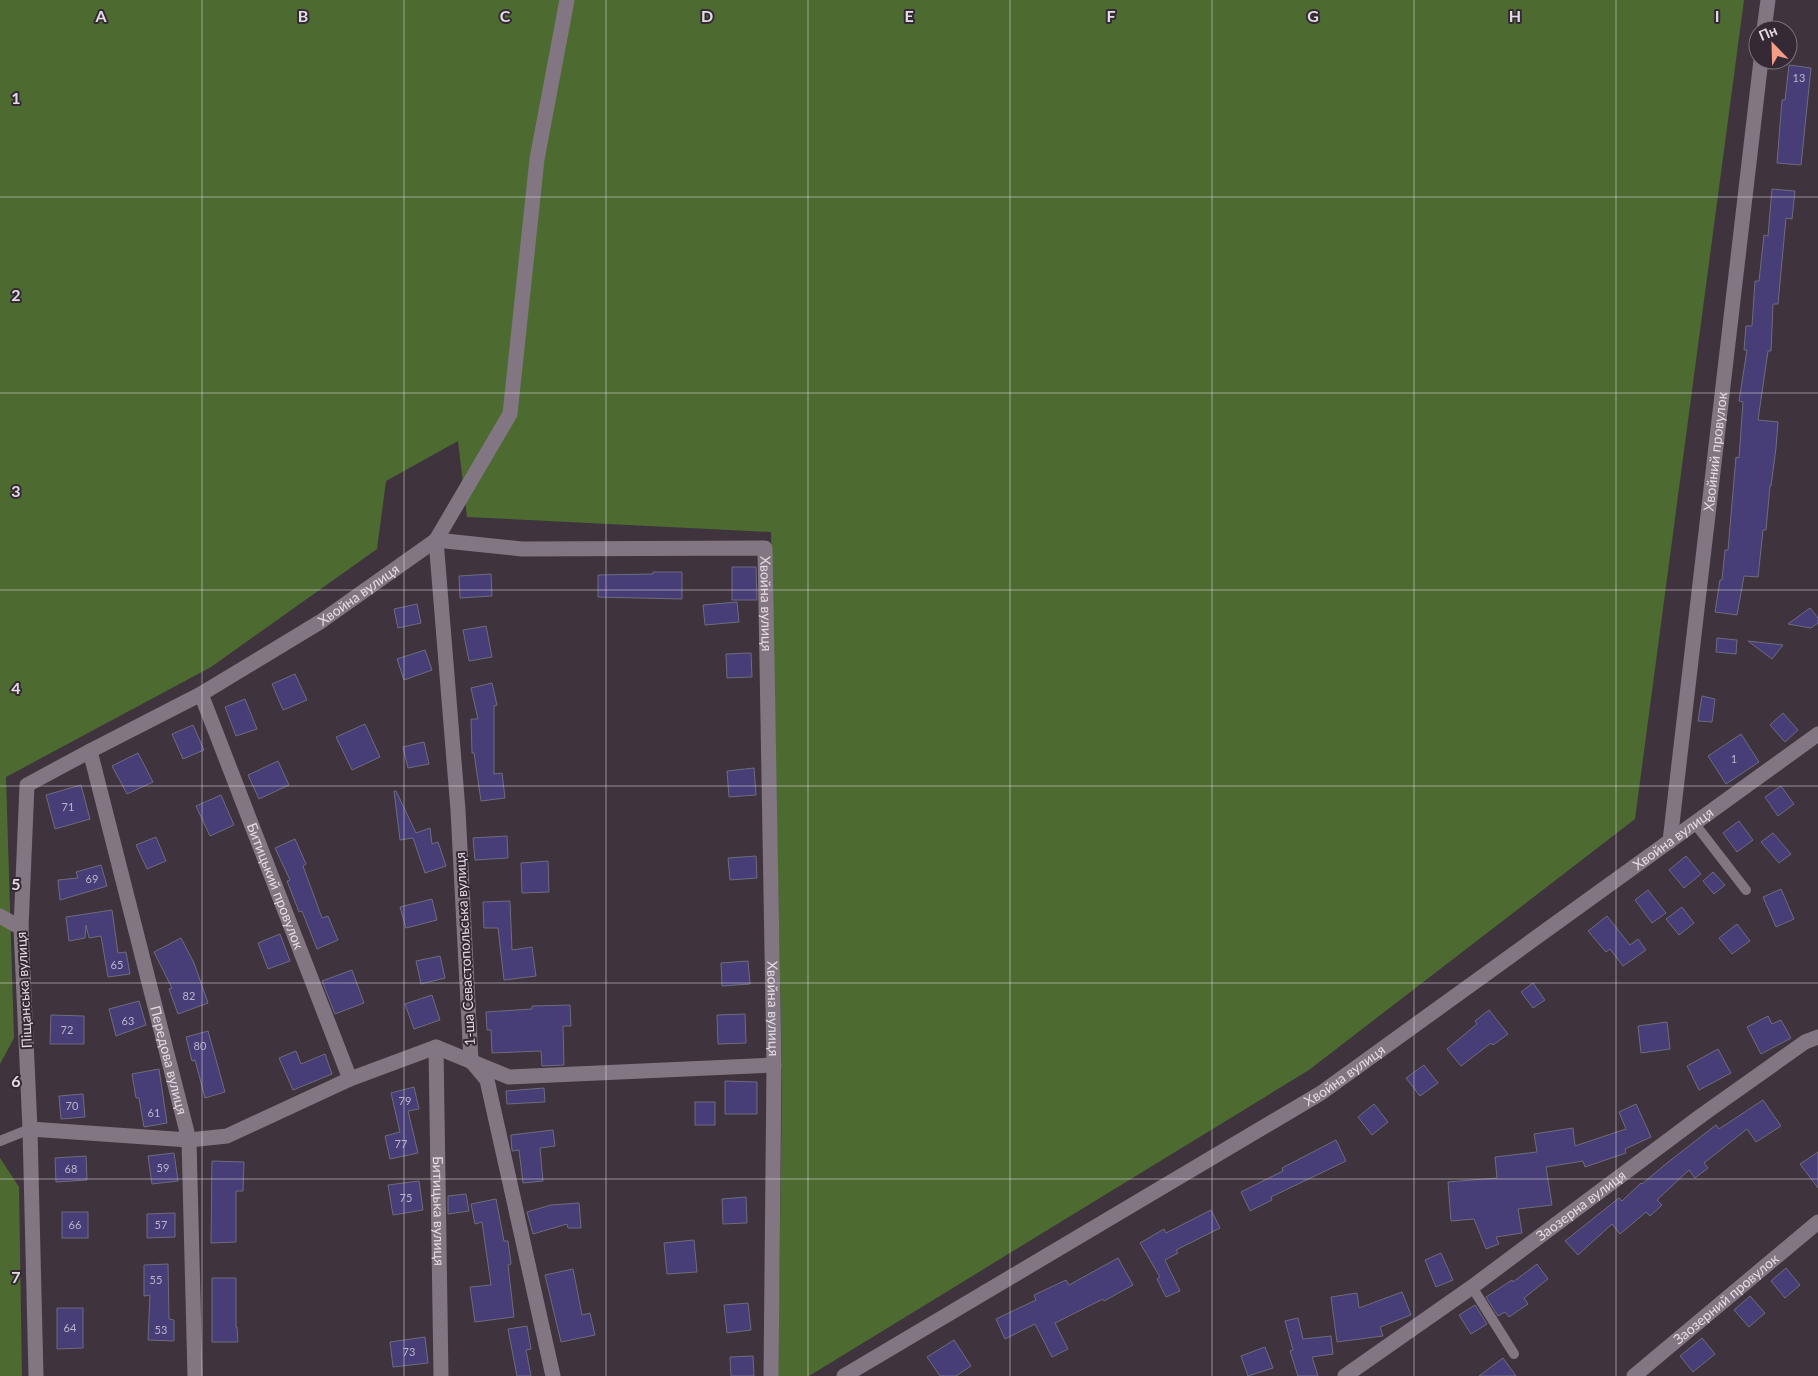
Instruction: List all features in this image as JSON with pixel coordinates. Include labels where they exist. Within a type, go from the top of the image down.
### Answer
[{"type":"street","points":[[436,540],[510,414],[537,159],[567,0]]},
{"type":"street","points":[[1765,20],[1768,0]]},
{"type":"street","name":"Хвойний провулок","points":[[1670,841],[1760,70]]},
{"type":"street","name":"Хвойна вулиця","points":[[28,785],[90,750],[201,694],[320,622],[436,540],[522,549],[765,548],[774,1065],[771,1376]]},
{"type":"street","name":"1-ша Севастопольська вулиця","points":[[436,540],[458,810],[471,1062],[487,1080],[553,1376]]},
{"type":"street","name":"Битицький провулок","points":[[201,694],[350,1079]]},
{"type":"street","name":"Хвойна вулиця","points":[[844,1376],[1320,1093],[1818,734]]},
{"type":"street","name":"Передова вулиця","points":[[90,750],[189,1140],[195,1376]]},
{"type":"street","name":"Піщанська вулиця","points":[[28,785],[21,928],[30,1129],[36,1376]]},
{"type":"street","points":[[0,916],[21,928]]},
{"type":"street","name":"Заозерна вулиця","points":[[1345,1376],[1472,1287],[1702,1115],[1805,1042],[1818,1037]]},
{"type":"street","points":[[30,1129],[189,1140],[227,1136],[350,1079],[436,1047],[509,1077],[774,1065]]},
{"type":"street","name":"Битицька вулиця","points":[[436,1047],[441,1376]]},
{"type":"street","name":"Заозерний провулок","points":[[1634,1376],[1818,1222]]},
{"type":"lane","points":[[1695,824],[1746,890]]},
{"type":"lane","points":[[0,1141],[30,1129]]},
{"type":"lane","points":[[1472,1287],[1514,1354]]},
{"type":"green space","points":[[0,0],[1744,0],[1635,819],[1309,1070],[809,1376],[778,1376],[782,1077],[771,532],[467,517],[458,441],[386,481],[377,549],[211,667],[6,777],[14,1038],[0,1064]]},
{"type":"green space","points":[[0,1158],[19,1187],[22,1376],[0,1376]]},
{"type":"building","points":[[1798,66],[1811,68],[1801,165],[1777,163],[1782,100],[1785,100],[1788,70],[1798,70]]},
{"type":"building","points":[[1772,189],[1795,191],[1792,219],[1786,218],[1778,304],[1773,304],[1771,351],[1768,351],[1758,420],[1778,422],[1776,448],[1766,530],[1763,530],[1758,577],[1744,576],[1737,615],[1715,612],[1720,580],[1722,580],[1725,550],[1728,550],[1736,457],[1739,458],[1743,402],[1739,401],[1747,350],[1744,350],[1746,326],[1752,326],[1755,281],[1759,281],[1764,235],[1768,236]]},
{"type":"building","points":[[732,567],[756,567],[757,600],[732,600]]},
{"type":"building","points":[[653,572],[682,572],[682,599],[598,597],[598,575],[653,574]]},
{"type":"building","points":[[491,574],[492,596],[460,598],[459,576]]},
{"type":"building","points":[[737,602],[739,622],[705,625],[703,605]]},
{"type":"building","points":[[417,604],[421,623],[398,628],[394,609]]},
{"type":"building","points":[[1810,608],[1818,618],[1818,623],[1811,628],[1788,624]]},
{"type":"building","points":[[486,626],[492,657],[469,661],[463,630]]},
{"type":"building","points":[[1717,638],[1737,640],[1736,654],[1716,652]]},
{"type":"building","points":[[1748,641],[1783,645],[1772,659]]},
{"type":"building","points":[[425,650],[432,670],[404,680],[397,659]]},
{"type":"building","points":[[751,653],[752,677],[727,678],[726,654]]},
{"type":"building","points":[[295,674],[307,700],[283,710],[272,684]]},
{"type":"building","points":[[492,683],[497,705],[494,706],[494,774],[502,773],[505,798],[481,801],[474,753],[472,753],[471,719],[478,719],[471,688]]},
{"type":"building","points":[[1702,696],[1715,699],[1712,722],[1698,721]]},
{"type":"building","points":[[245,699],[257,729],[236,736],[225,707]]},
{"type":"building","points":[[1783,713],[1798,730],[1785,742],[1770,725]]},
{"type":"building","points":[[365,724],[380,757],[352,770],[336,737]]},
{"type":"building","points":[[193,725],[204,750],[183,759],[172,734]]},
{"type":"building","points":[[1741,734],[1759,762],[1726,784],[1708,756]]},
{"type":"building","points":[[424,742],[429,764],[408,768],[403,747]]},
{"type":"building","points":[[138,753],[153,782],[127,794],[112,766]]},
{"type":"building","points":[[278,761],[289,785],[259,799],[248,775]]},
{"type":"building","points":[[754,768],[756,795],[729,797],[727,771]]},
{"type":"building","points":[[81,785],[90,819],[55,829],[46,795]]},
{"type":"building","points":[[1781,786],[1794,804],[1778,816],[1765,797]]},
{"type":"building","points":[[394,791],[396,791],[416,833],[430,828],[432,844],[438,842],[446,866],[425,873],[413,838],[400,840]]},
{"type":"building","points":[[221,795],[234,825],[210,836],[196,806]]},
{"type":"building","points":[[1739,821],[1753,840],[1737,852],[1723,833]]},
{"type":"building","points":[[1773,833],[1791,854],[1779,863],[1761,842]]},
{"type":"building","points":[[507,836],[508,858],[475,860],[473,838]]},
{"type":"building","points":[[156,837],[166,861],[147,869],[136,845]]},
{"type":"building","points":[[295,839],[306,864],[303,866],[322,918],[328,916],[338,940],[317,949],[302,911],[299,912],[287,881],[290,880],[275,848]]},
{"type":"building","points":[[756,856],[757,878],[730,880],[728,858]]},
{"type":"building","points":[[1686,856],[1701,874],[1684,888],[1669,870]]},
{"type":"building","points":[[548,861],[549,892],[522,893],[521,863]]},
{"type":"building","points":[[101,865],[107,886],[60,900],[58,880],[78,878],[76,872]]},
{"type":"building","points":[[1713,872],[1725,885],[1714,894],[1703,881]]},
{"type":"building","points":[[1781,889],[1794,919],[1776,927],[1763,897]]},
{"type":"building","points":[[1648,890],[1666,913],[1652,923],[1635,900]]},
{"type":"building","points":[[432,899],[437,920],[406,928],[400,907]]},
{"type":"building","points":[[510,901],[512,950],[532,947],[536,976],[504,980],[498,928],[484,928],[483,902]]},
{"type":"building","points":[[1682,907],[1694,923],[1679,935],[1666,919]]},
{"type":"building","points":[[112,910],[118,953],[126,952],[130,974],[108,977],[101,936],[89,938],[86,925],[85,938],[69,941],[66,917]]},
{"type":"building","points":[[1607,916],[1630,945],[1638,939],[1646,950],[1623,966],[1610,949],[1606,952],[1588,931]]},
{"type":"building","points":[[1737,924],[1750,941],[1732,954],[1719,938]]},
{"type":"building","points":[[280,934],[290,961],[268,969],[258,943]]},
{"type":"building","points":[[181,938],[194,963],[208,1003],[178,1014],[169,989],[172,988],[154,952]]},
{"type":"building","points":[[440,956],[445,978],[421,984],[416,961]]},
{"type":"building","points":[[748,961],[750,984],[722,986],[721,963]]},
{"type":"building","points":[[352,970],[364,1003],[335,1014],[322,981]]},
{"type":"building","points":[[1533,983],[1545,1000],[1533,1008],[1521,992]]},
{"type":"building","points":[[432,995],[440,1020],[414,1029],[405,1004]]},
{"type":"building","points":[[139,1001],[146,1025],[116,1036],[109,1009]]},
{"type":"building","points":[[570,1005],[571,1026],[563,1026],[564,1065],[542,1066],[541,1051],[492,1053],[491,1030],[487,1030],[486,1012],[532,1009],[532,1006]]},
{"type":"building","points":[[1489,1010],[1508,1034],[1493,1045],[1491,1043],[1461,1066],[1447,1049],[1477,1024],[1475,1021]]},
{"type":"building","points":[[745,1014],[746,1043],[718,1044],[717,1015]]},
{"type":"building","points":[[51,1015],[84,1016],[84,1044],[50,1044]]},
{"type":"building","points":[[1768,1016],[1772,1024],[1781,1020],[1791,1038],[1761,1054],[1747,1027]]},
{"type":"building","points":[[1667,1022],[1670,1049],[1641,1053],[1638,1026]]},
{"type":"building","points":[[208,1031],[225,1092],[205,1098],[195,1060],[192,1061],[186,1037]]},
{"type":"building","points":[[1718,1049],[1731,1073],[1699,1090],[1687,1066]]},
{"type":"building","points":[[296,1051],[301,1064],[325,1054],[332,1074],[293,1090],[279,1058]]},
{"type":"building","points":[[1424,1065],[1438,1083],[1420,1096],[1406,1078]]},
{"type":"building","points":[[159,1069],[167,1123],[144,1127],[139,1098],[136,1098],[132,1074]]},
{"type":"building","points":[[725,1081],[757,1082],[757,1114],[725,1114]]},
{"type":"building","points":[[414,1087],[419,1109],[408,1111],[418,1153],[390,1159],[385,1136],[400,1132],[391,1093]]},
{"type":"building","points":[[544,1088],[545,1102],[507,1104],[506,1091]]},
{"type":"building","points":[[83,1094],[85,1117],[61,1119],[59,1096]]},
{"type":"building","points":[[1763,1100],[1781,1126],[1756,1142],[1747,1129],[1704,1163],[1708,1168],[1695,1178],[1689,1170],[1657,1200],[1662,1205],[1650,1216],[1646,1212],[1620,1234],[1612,1224],[1578,1255],[1565,1241],[1619,1198],[1622,1201],[1641,1183],[1716,1125],[1719,1129]]},
{"type":"building","points":[[695,1102],[715,1102],[715,1125],[695,1125]]},
{"type":"building","points":[[1374,1104],[1388,1122],[1372,1135],[1358,1117]]},
{"type":"building","points":[[1636,1104],[1651,1137],[1625,1149],[1626,1153],[1585,1167],[1583,1161],[1546,1167],[1552,1205],[1518,1209],[1522,1233],[1496,1237],[1499,1244],[1486,1249],[1474,1219],[1451,1221],[1448,1182],[1497,1178],[1495,1157],[1537,1152],[1534,1134],[1573,1128],[1575,1146],[1626,1129],[1619,1112]]},
{"type":"building","points":[[553,1130],[555,1146],[540,1148],[543,1181],[523,1183],[519,1150],[512,1151],[511,1135]]},
{"type":"building","points":[[1336,1140],[1346,1161],[1271,1197],[1272,1200],[1250,1211],[1241,1192],[1283,1171],[1282,1168]]},
{"type":"building","points":[[1818,1152],[1818,1188],[1800,1164]]},
{"type":"building","points":[[174,1153],[178,1181],[152,1184],[148,1156]]},
{"type":"building","points":[[86,1156],[87,1180],[56,1182],[55,1158]]},
{"type":"building","points":[[212,1161],[244,1162],[243,1191],[236,1191],[236,1242],[211,1243]]},
{"type":"building","points":[[419,1181],[423,1210],[393,1215],[388,1185]]},
{"type":"building","points":[[466,1194],[469,1211],[448,1214],[448,1196]]},
{"type":"building","points":[[746,1197],[747,1223],[723,1224],[722,1199]]},
{"type":"building","points":[[496,1199],[504,1241],[508,1241],[511,1264],[508,1265],[514,1317],[475,1322],[470,1287],[491,1285],[482,1222],[475,1224],[471,1204]]},
{"type":"building","points":[[579,1203],[581,1228],[568,1228],[567,1224],[533,1234],[527,1212],[551,1205]]},
{"type":"building","points":[[1211,1210],[1220,1228],[1176,1250],[1178,1253],[1165,1260],[1180,1291],[1166,1297],[1157,1279],[1160,1277],[1140,1243],[1164,1229],[1166,1233]]},
{"type":"building","points":[[62,1212],[88,1212],[88,1238],[62,1238]]},
{"type":"building","points":[[175,1213],[175,1237],[147,1238],[147,1214]]},
{"type":"building","points":[[694,1240],[697,1272],[667,1274],[664,1243]]},
{"type":"building","points":[[1441,1253],[1453,1280],[1436,1287],[1425,1260]]},
{"type":"building","points":[[1118,1258],[1133,1285],[1104,1301],[1103,1299],[1055,1323],[1068,1349],[1052,1357],[1035,1324],[1005,1339],[996,1319],[1036,1300],[1034,1295],[1066,1280],[1069,1285]]},
{"type":"building","points":[[168,1264],[169,1319],[174,1320],[174,1341],[148,1340],[150,1295],[144,1296],[144,1265]]},
{"type":"building","points":[[1537,1264],[1548,1279],[1524,1298],[1528,1304],[1509,1317],[1505,1312],[1498,1316],[1486,1297],[1512,1280],[1513,1282]]},
{"type":"building","points":[[1786,1268],[1800,1285],[1785,1298],[1771,1281]]},
{"type":"building","points":[[573,1269],[582,1315],[590,1313],[595,1335],[561,1342],[545,1275]]},
{"type":"building","points":[[212,1278],[236,1278],[236,1327],[238,1342],[212,1342]]},
{"type":"building","points":[[1402,1292],[1411,1315],[1380,1327],[1383,1336],[1337,1342],[1331,1297],[1357,1293],[1359,1308]]},
{"type":"building","points":[[1750,1296],[1765,1313],[1749,1327],[1734,1310]]},
{"type":"building","points":[[748,1303],[751,1330],[727,1333],[724,1305]]},
{"type":"building","points":[[1475,1305],[1487,1324],[1471,1334],[1459,1315]]},
{"type":"building","points":[[57,1308],[83,1308],[83,1348],[57,1349]]},
{"type":"building","points":[[1298,1318],[1303,1339],[1331,1336],[1333,1354],[1312,1357],[1318,1376],[1298,1376],[1290,1351],[1293,1350],[1285,1321]]},
{"type":"building","points":[[527,1326],[531,1349],[526,1350],[531,1376],[517,1376],[508,1329]]},
{"type":"building","points":[[425,1337],[428,1363],[393,1367],[390,1342]]},
{"type":"building","points":[[1702,1338],[1715,1354],[1693,1372],[1680,1356]]},
{"type":"building","points":[[954,1340],[971,1366],[956,1376],[940,1376],[927,1357]]},
{"type":"building","points":[[1265,1347],[1273,1368],[1248,1376],[1241,1356]]},
{"type":"building","points":[[753,1356],[754,1376],[731,1376],[730,1357]]},
{"type":"building","points":[[1503,1358],[1516,1376],[1479,1376]]}]
